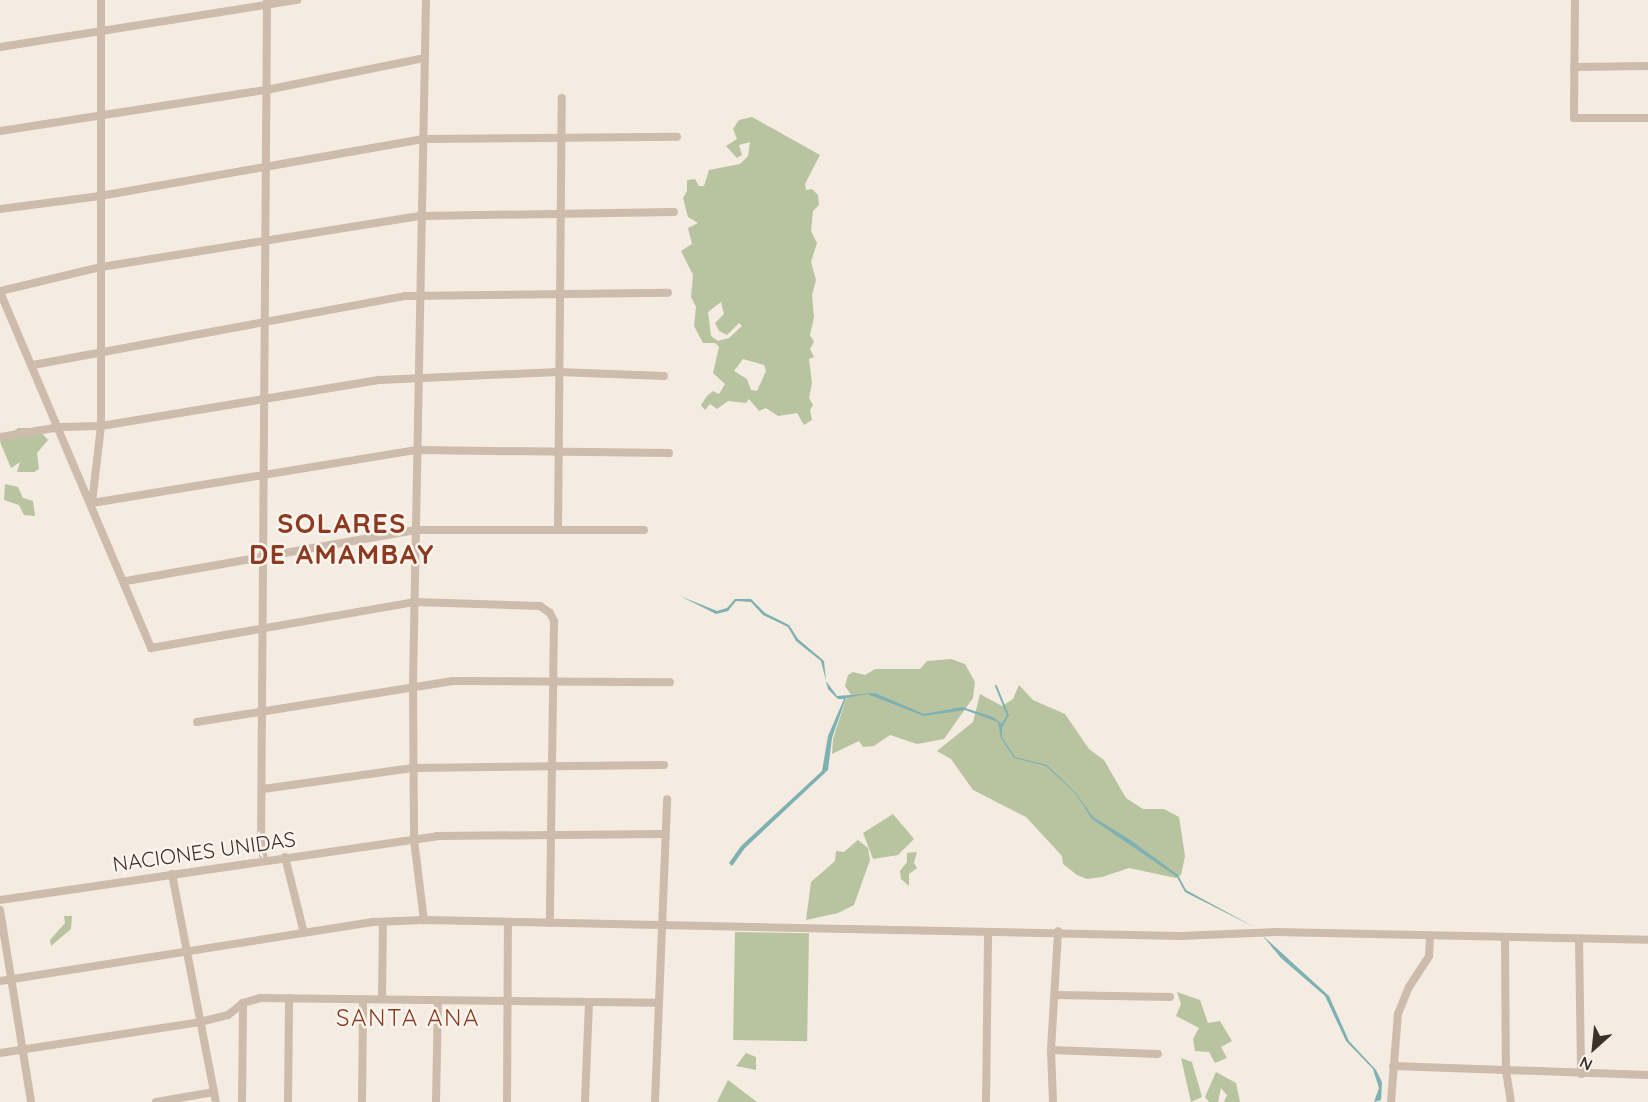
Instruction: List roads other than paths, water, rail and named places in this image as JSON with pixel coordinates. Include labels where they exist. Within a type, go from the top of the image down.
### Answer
[{"type":"street","points":[[92,503],[100,426],[101,0]]},
{"type":"street","points":[[0,47],[267,2],[297,0]]},
{"type":"street","points":[[424,920],[414,840],[413,686],[426,0]]},
{"type":"street","points":[[1575,0],[1574,118],[1648,118]]},
{"type":"street","points":[[264,859],[267,2]]},
{"type":"street","points":[[0,131],[100,113],[266,90],[424,58]]},
{"type":"street","points":[[1574,67],[1648,66]]},
{"type":"street","points":[[558,530],[562,98]]},
{"type":"street","points":[[0,209],[100,196],[423,139],[677,137]]},
{"type":"street","points":[[550,923],[553,834],[554,621],[540,606],[414,602],[264,631],[151,648],[126,581],[0,291],[100,267],[422,216],[674,212]]},
{"type":"street","points":[[33,365],[100,351],[420,296],[668,293]]},
{"type":"street","points":[[0,437],[60,427],[100,426],[265,401],[380,380],[559,372],[664,376]]},
{"type":"street","points":[[92,503],[417,450],[669,453]]},
{"type":"street","points":[[126,581],[416,530],[644,530]]},
{"type":"street","points":[[197,722],[453,681],[670,682]]},
{"type":"street","points":[[263,789],[413,768],[664,765]]},
{"type":"street","points":[[655,1102],[667,799]]},
{"type":"street","name":"NACIONES UNIDAS","points":[[0,900],[264,859],[437,836],[665,834]]},
{"type":"street","points":[[285,857],[304,933]]},
{"type":"street","points":[[171,874],[216,1102]]},
{"type":"street","points":[[0,910],[31,1102]]},
{"type":"street","points":[[0,981],[187,955],[304,933],[383,922],[424,920],[988,933],[1058,931],[1180,936],[1267,933],[1430,938],[1648,940]]},
{"type":"street","points":[[382,999],[383,922]]},
{"type":"street","points":[[507,1102],[508,922]]},
{"type":"street","points":[[1053,1102],[1051,1050],[1058,931]]},
{"type":"street","points":[[986,1102],[988,933]]},
{"type":"street","points":[[1391,1102],[1398,1014],[1409,987],[1429,956],[1430,938]]},
{"type":"street","points":[[1505,939],[1506,1071],[1511,1102]]},
{"type":"street","points":[[1579,940],[1581,1074]]},
{"type":"street","points":[[1055,994],[1170,997]]},
{"type":"street","points":[[0,1053],[200,1022],[228,1015],[243,1003],[260,998],[509,1003],[658,1003]]},
{"type":"street","points":[[288,1102],[289,998]]},
{"type":"street","points":[[362,1102],[363,999]]},
{"type":"street","points":[[436,1102],[438,1000]]},
{"type":"street","points":[[585,1102],[589,1002]]},
{"type":"street","points":[[242,1102],[243,1003]]},
{"type":"street","points":[[1051,1050],[1158,1054]]},
{"type":"street","points":[[1393,1066],[1648,1076]]},
{"type":"street","points":[[156,1102],[214,1092]]},
{"type":"water","points":[[680,596],[717,611],[727,608],[735,599],[751,599],[765,613],[789,625],[798,639],[824,661],[826,681],[821,661],[796,641],[788,627],[763,615],[751,602],[736,601],[728,611],[716,614]]},
{"type":"water","points":[[826,681],[837,696],[875,693],[924,714],[962,707],[993,717],[1002,724],[1002,737],[1015,757],[1047,765],[1076,793],[1093,817],[1129,839],[1178,875],[1186,890],[1256,928],[1185,892],[1177,877],[1092,819],[1076,794],[1046,766],[1014,758],[1001,738],[998,722],[965,710],[924,716],[867,694],[846,698],[832,738],[828,770],[745,848],[732,866],[729,863],[741,846],[822,771],[828,736],[844,699],[838,699],[828,689]]},
{"type":"water","points":[[1262,935],[1329,996],[1349,1041],[1376,1070],[1382,1082],[1381,1100],[1374,1102],[1379,1088],[1373,1069],[1346,1041],[1325,996],[1281,958]]},
{"type":"waterway","points":[[996,686],[1008,715],[1002,726]]},
{"type":"district","name":"SOLARES DE AMAMBAY","points":[[342,538]]},
{"type":"district","name":"SANTA ANA","points":[[408,1018]]}]
